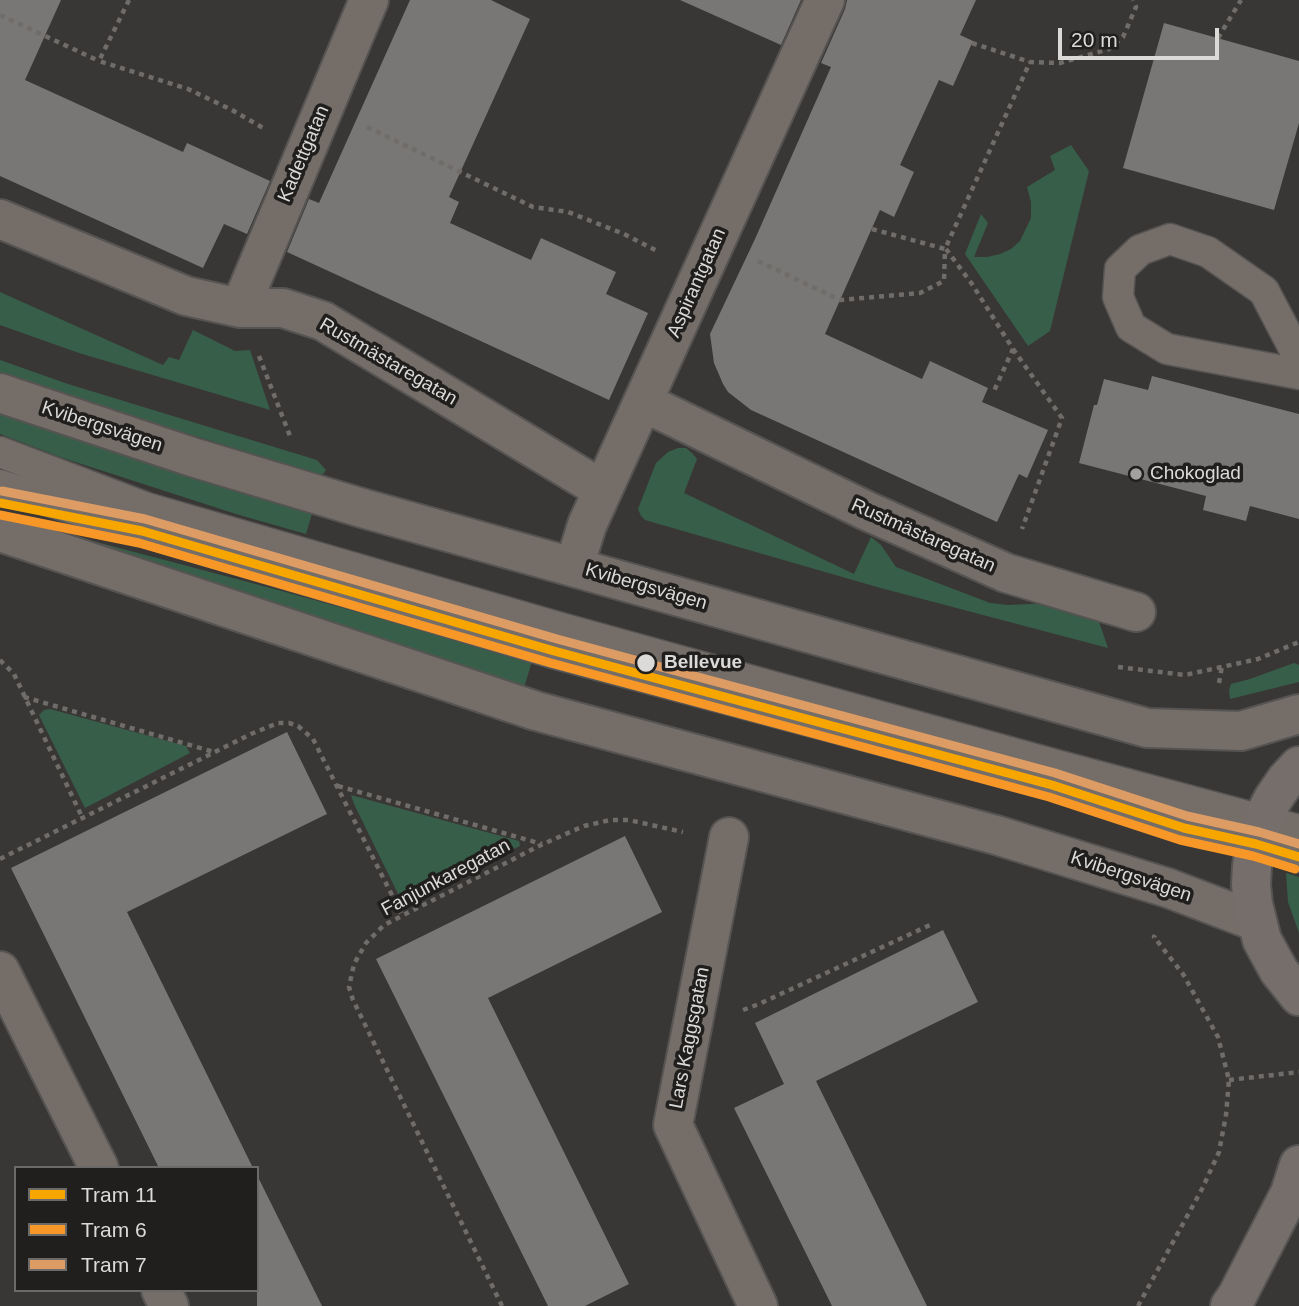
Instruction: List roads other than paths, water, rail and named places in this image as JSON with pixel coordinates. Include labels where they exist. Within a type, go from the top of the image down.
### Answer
[{"type":"main road","points":[[1299,766],[1273,799],[1259,832],[1251,885],[1262,940],[1279,971],[1299,996]]},
{"type":"main road","points":[[1230,1306],[1290,1193],[1299,1165]]},
{"type":"street","name":"Kadettgatan","points":[[240,308],[369,0]]},
{"type":"street","name":"Aspirantgatan","points":[[574,567],[587,525],[825,0]]},
{"type":"street","name":"Rustmästaregatan","points":[[0,219],[186,296],[240,308],[283,308],[323,321],[603,490]]},
{"type":"street","name":"Kvibergsvägen","points":[[0,393],[205,461],[376,512],[1147,728],[1241,732],[1299,713]]},
{"type":"street","name":"Rustmästaregatan","points":[[643,402],[867,511],[1006,573],[1136,612]]},
{"type":"street","name":"Kvibergsvägen","points":[[0,532],[536,711],[996,835],[1168,888],[1257,922]]},
{"type":"street","name":"Lars Kaggsgatan","points":[[729,837],[673,1125],[758,1306]]},
{"type":"street","points":[[0,971],[98,1166]]},
{"type":"lane","points":[[1299,358],[1264,291],[1208,252],[1170,239],[1140,250],[1120,269],[1118,297],[1131,327],[1167,349],[1299,374]]},
{"type":"lane","points":[[0,452],[147,508],[561,628],[1056,765],[1259,832],[1299,857]]},
{"type":"lane","points":[[0,485],[142,531],[554,653],[1052,785],[1184,828],[1259,832],[1299,830]]},
{"type":"tram line","name":"7","points":[[2,491],[145,519],[557,639],[1055,773],[1187,816],[1299,844]]},
{"type":"tram line","name":"11","points":[[0,503],[142,531],[554,651],[1052,785],[1184,828],[1299,857]]},
{"type":"tram line","name":"6","points":[[0,515],[139,543],[551,663],[1049,797],[1180,840],[1253,856],[1295,869]]},
{"type":"place","name":"Chokoglad","points":[[1136,474]]},
{"type":"place","name":"Bellevue","points":[[646,663]]}]
